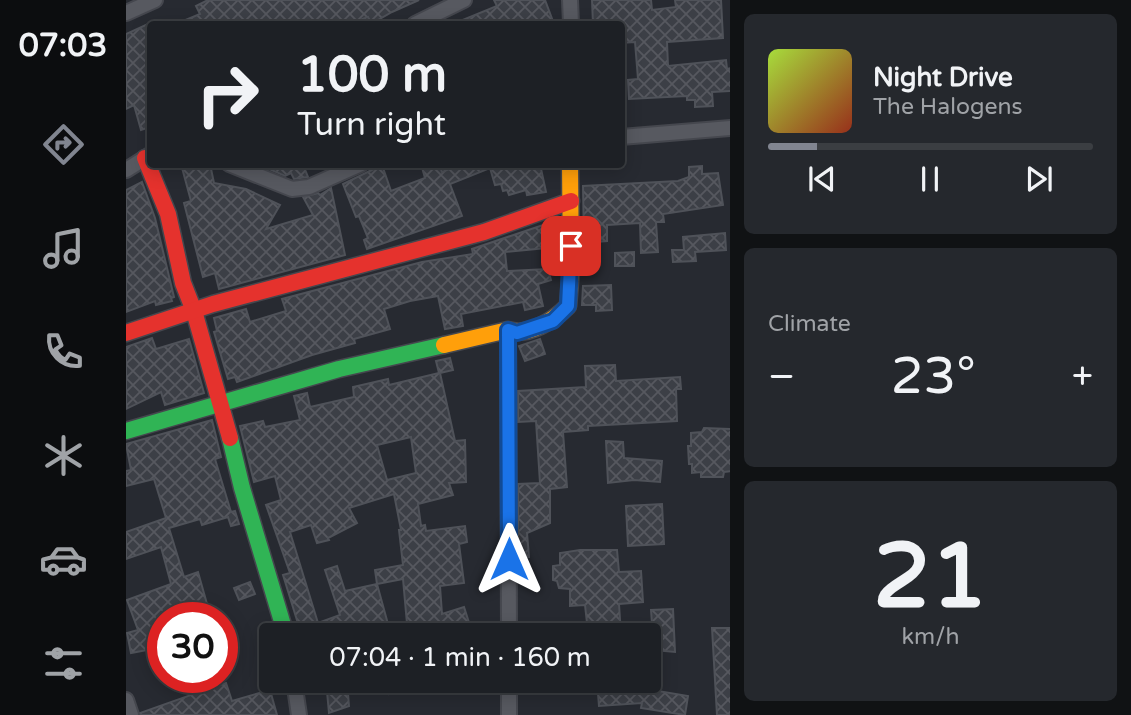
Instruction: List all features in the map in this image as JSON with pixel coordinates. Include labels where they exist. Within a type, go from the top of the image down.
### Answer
[{"type":"street","points":[[126,13],[155,0]]},
{"type":"street","points":[[421,21],[464,0]]},
{"type":"street","points":[[570,0],[571,21]]},
{"type":"street","points":[[625,137],[730,128]]},
{"type":"street","points":[[126,170],[147,158]]},
{"type":"street","points":[[152,168],[168,214],[183,282],[221,403],[242,488],[282,623]]},
{"type":"street","points":[[239,168],[292,189],[309,187],[352,168]]},
{"type":"street","points":[[126,431],[340,369],[508,330],[517,333],[553,321],[568,306],[570,168]]},
{"type":"street","points":[[126,334],[242,295],[484,232],[571,201]]},
{"type":"street","points":[[508,330],[509,623]]},
{"type":"street","points":[[296,693],[299,715]]},
{"type":"street","points":[[509,693],[509,715]]},
{"type":"street","points":[[126,700],[131,715]]},
{"type":"building","points":[[208,0],[419,0],[376,21],[370,21],[368,17],[357,21],[183,21],[200,14],[196,6]]},
{"type":"building","points":[[494,0],[545,0],[553,21],[460,21],[497,6]]},
{"type":"building","points":[[592,0],[651,0],[652,10],[676,7],[675,0],[721,0],[723,38],[667,42],[668,66],[726,60],[727,69],[730,68],[730,91],[712,92],[713,106],[695,107],[695,100],[687,100],[687,96],[629,99],[628,80],[638,79],[635,42],[625,43],[625,21],[593,21]]},
{"type":"building","points":[[147,24],[147,128],[141,130],[134,105],[126,109],[126,34]]},
{"type":"building","points":[[702,166],[702,174],[718,173],[723,205],[663,214],[664,222],[656,222],[658,252],[641,253],[640,223],[607,225],[607,241],[584,243],[583,186],[678,181],[689,177],[689,167]]},
{"type":"building","points":[[182,168],[211,168],[214,183],[246,189],[280,205],[266,229],[313,215],[303,197],[318,193],[320,195],[331,188],[345,255],[219,289],[215,273],[203,277],[184,203],[191,201]]},
{"type":"building","points":[[304,168],[308,177],[294,179],[291,173],[285,176],[269,169]]},
{"type":"building","points":[[376,168],[383,168],[391,191],[425,178],[422,168],[440,168],[442,172],[452,168],[490,168],[450,184],[462,216],[367,249],[364,240],[368,238],[343,184]]},
{"type":"building","points":[[490,168],[541,168],[546,192],[527,195],[526,190],[509,195],[507,190],[503,191],[501,184],[495,185]]},
{"type":"building","points":[[142,182],[155,218],[174,297],[171,298],[172,301],[156,305],[155,301],[126,312],[126,190]]},
{"type":"building","points":[[543,225],[547,239],[544,240],[546,248],[505,252],[507,271],[548,269],[551,280],[538,284],[543,306],[525,310],[523,302],[461,314],[463,326],[445,329],[438,296],[410,301],[384,309],[390,329],[354,339],[355,343],[312,355],[237,382],[235,377],[228,379],[214,332],[217,331],[214,318],[246,309],[250,322],[286,311],[282,299],[422,262],[473,254],[472,249]]},
{"type":"building","points":[[725,233],[726,250],[695,252],[696,261],[673,262],[672,250],[684,250],[683,237]]},
{"type":"building","points":[[634,252],[634,266],[615,266],[615,253]]},
{"type":"building","points":[[611,285],[612,310],[596,311],[596,305],[582,305],[583,286]]},
{"type":"building","points":[[152,338],[156,349],[189,339],[204,393],[165,405],[161,392],[126,409],[126,347]]},
{"type":"building","points":[[540,339],[545,354],[525,361],[519,346]]},
{"type":"building","points":[[450,358],[453,370],[440,373],[455,441],[465,440],[466,482],[449,483],[453,495],[418,504],[421,526],[425,525],[426,531],[465,526],[467,542],[459,544],[464,583],[440,586],[442,614],[464,607],[469,623],[407,623],[403,579],[377,584],[375,570],[403,565],[401,530],[394,494],[349,508],[357,523],[328,538],[329,540],[317,543],[311,525],[290,532],[318,623],[298,623],[283,575],[290,573],[266,505],[281,500],[275,476],[254,482],[240,426],[263,421],[265,427],[300,420],[294,396],[307,393],[310,407],[354,397],[353,387],[388,379],[389,385],[439,373],[436,361]],"holes":[[[411,437],[416,473],[387,480],[377,445]]]},
{"type":"building","points":[[615,365],[616,381],[680,377],[681,389],[676,389],[677,421],[588,426],[588,430],[563,432],[567,487],[550,489],[550,523],[527,533],[529,557],[518,557],[518,484],[540,483],[536,421],[518,422],[518,391],[586,387],[585,366]]},
{"type":"building","points":[[212,420],[221,457],[215,459],[231,512],[235,511],[239,524],[231,526],[228,517],[202,525],[200,519],[169,528],[184,577],[198,572],[206,602],[147,602],[147,650],[131,653],[127,633],[138,630],[127,600],[171,584],[161,547],[126,559],[126,532],[166,518],[154,479],[126,486],[126,471],[131,470],[126,444]]},
{"type":"building","points":[[704,428],[730,429],[730,471],[724,472],[723,477],[701,477],[701,472],[692,473],[688,446],[691,446],[691,433],[702,432]]},
{"type":"building","points":[[606,441],[623,442],[624,458],[662,461],[660,482],[634,480],[608,483]]},
{"type":"building","points":[[662,504],[664,544],[628,546],[626,506]]},
{"type":"building","points":[[617,550],[619,572],[641,571],[643,602],[619,604],[620,623],[587,623],[585,605],[570,606],[570,589],[559,588],[557,581],[553,580],[553,566],[560,565],[560,553]]},
{"type":"building","points":[[337,566],[345,591],[377,584],[388,623],[318,623],[340,615],[325,570]]},
{"type":"building","points":[[250,582],[255,594],[239,600],[234,588]]},
{"type":"building","points":[[673,609],[675,652],[661,651],[661,623],[652,623],[651,610]]},
{"type":"building","points":[[712,628],[730,628],[730,715],[717,715]]},
{"type":"building","points":[[661,692],[688,696],[685,715],[641,708],[642,703],[599,706],[598,693]]},
{"type":"building","points":[[229,693],[232,701],[260,693],[271,693],[277,715],[140,713],[194,694]]},
{"type":"building","points":[[327,693],[348,693],[349,706],[329,713]]},
{"type":"traffic: fast","points":[[126,431],[339,369],[444,345]]},
{"type":"traffic: fast","points":[[230,438],[282,623]]},
{"type":"traffic: slow","points":[[444,345],[508,330],[516,332],[533,329],[556,317],[568,306],[571,269],[570,168]]},
{"type":"traffic: jam","points":[[145,158],[147,163]]},
{"type":"traffic: jam","points":[[149,168],[168,214],[183,283],[194,311],[230,438]]},
{"type":"traffic: jam","points":[[126,333],[213,304],[484,232],[571,201]]},
{"type":"route","points":[[509,559],[508,330],[517,333],[553,321],[568,306],[571,246]]}]
